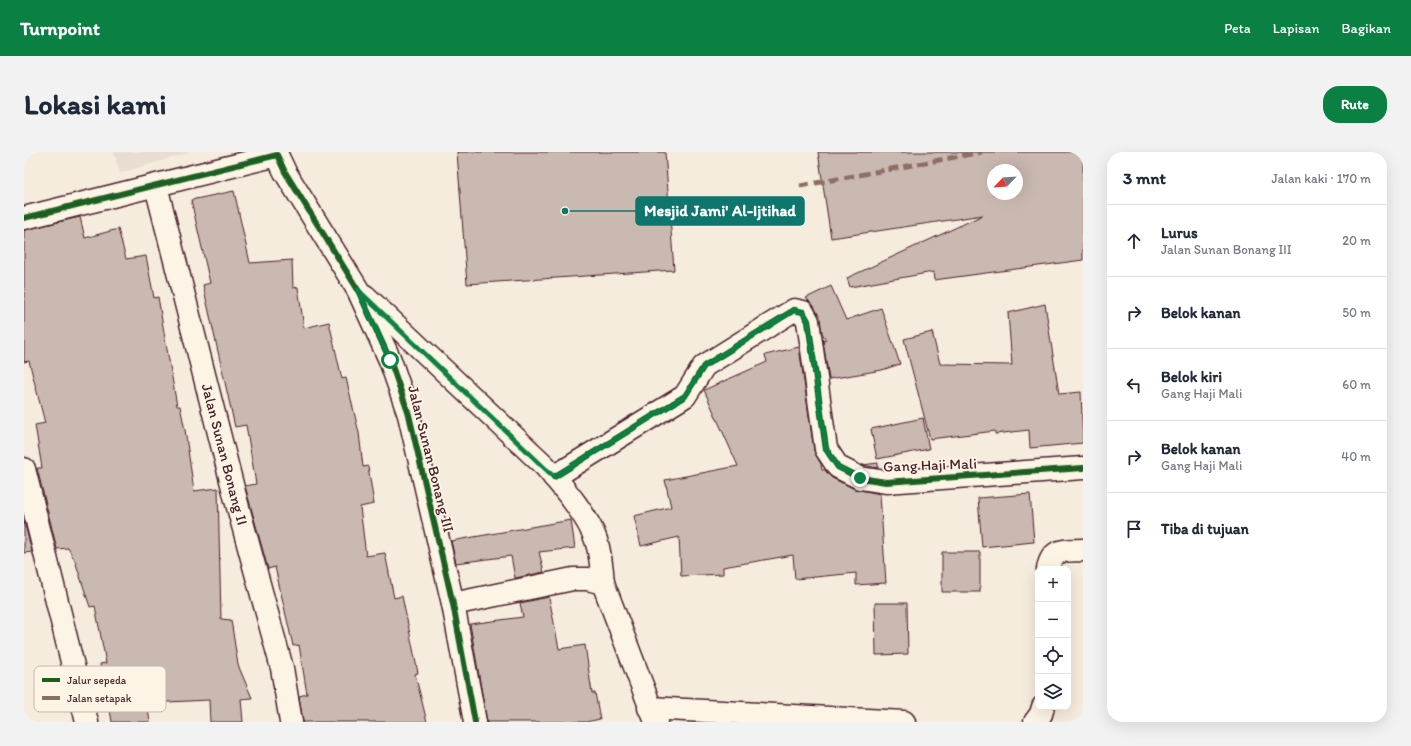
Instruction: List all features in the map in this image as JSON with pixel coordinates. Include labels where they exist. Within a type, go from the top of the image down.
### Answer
[{"type":"street","name":"Jalan Sunan Bonang III","points":[[24,218],[156,186],[276,154],[285,172],[358,290],[390,360],[409,415],[453,604],[475,722]]},
{"type":"street","name":"Jalan Sunan Bonang II","points":[[156,186],[236,500],[282,668],[291,722]]},
{"type":"street","points":[[358,290],[554,477],[581,513],[596,539],[601,560],[603,584],[653,715],[904,722]]},
{"type":"street","name":"Gang Haji Mali","points":[[554,477],[685,396],[704,366],[794,310],[803,312],[808,321],[826,449],[838,467],[860,478],[886,482],[1083,468]]},
{"type":"street","points":[[24,469],[73,666]]},
{"type":"street","points":[[1049,566],[1053,554],[1061,551],[1083,550]]},
{"type":"street","points":[[453,604],[573,579],[588,579],[603,584]]},
{"type":"street","points":[[1035,722],[1041,714],[1042,710]]},
{"type":"street","points":[[85,712],[87,722]]},
{"type":"shaded area","points":[[114,152],[191,152],[120,173]]},
{"type":"building","points":[[457,152],[665,152],[674,270],[467,284]]},
{"type":"building","points":[[818,152],[1083,152],[1083,260],[934,280],[933,272],[850,287],[847,278],[983,215],[831,238]]},
{"type":"building","points":[[234,191],[250,263],[292,260],[293,288],[298,287],[304,328],[329,322],[342,379],[346,378],[359,433],[363,467],[368,466],[374,504],[360,507],[366,556],[385,553],[394,598],[402,596],[418,673],[415,674],[427,722],[303,722],[299,696],[307,694],[299,645],[293,646],[275,567],[268,569],[245,486],[256,484],[246,425],[235,427],[203,285],[210,283],[191,200]]},
{"type":"building","points":[[80,217],[85,238],[118,229],[126,259],[146,256],[154,298],[158,297],[177,406],[180,406],[185,430],[194,491],[218,488],[221,619],[231,620],[238,665],[252,698],[241,699],[243,722],[210,722],[209,700],[166,702],[166,666],[100,666],[100,664],[106,663],[95,606],[90,607],[75,561],[68,548],[57,549],[37,468],[42,468],[35,425],[45,423],[29,361],[24,362],[24,230]]},
{"type":"building","points":[[831,286],[846,320],[881,308],[900,364],[882,370],[829,379],[823,341],[826,340],[822,333],[820,319],[814,306],[806,298]]},
{"type":"building","points":[[1045,304],[1059,394],[1081,392],[1083,443],[1030,448],[1029,430],[995,434],[995,431],[930,439],[904,339],[932,332],[940,364],[1012,365],[1008,313]]},
{"type":"building","points":[[799,347],[814,451],[821,464],[822,470],[825,470],[832,478],[855,489],[880,494],[886,583],[856,585],[856,573],[795,579],[793,555],[723,567],[723,574],[681,576],[679,537],[641,546],[634,516],[671,507],[665,480],[738,466],[704,390],[767,362],[765,355]]},
{"type":"building","points":[[923,418],[929,449],[877,459],[871,429]]},
{"type":"building","points":[[878,463],[878,468],[862,465]]},
{"type":"building","points":[[1030,494],[1034,542],[982,547],[978,498]]},
{"type":"building","points":[[571,520],[575,548],[539,552],[544,572],[515,578],[511,556],[456,563],[451,541]]},
{"type":"building","points":[[24,521],[32,552],[24,553]]},
{"type":"building","points":[[942,552],[980,552],[980,592],[942,592]]},
{"type":"building","points":[[549,597],[559,649],[585,645],[592,693],[595,693],[600,719],[586,722],[487,722],[470,624],[523,617],[520,603]]},
{"type":"building","points":[[875,603],[907,603],[908,654],[876,655]]},
{"type":"building","points":[[110,712],[148,712],[150,722],[112,722]]},
{"type":"marked path","points":[[800,186],[982,152]]},
{"type":"cycle path","points":[[24,218],[277,155],[285,172],[358,290],[390,360],[409,415],[453,604],[475,722]]},
{"type":"cycle path","points":[[554,477],[685,396],[704,366],[794,310],[803,312],[808,321],[826,449],[838,467],[860,478],[886,482],[1083,468]]},
{"type":"place","name":"Mesjid Jami' Al-Ijtihad","points":[[565,211]]},
{"type":"route","points":[[390,360],[358,290],[545,466],[554,477],[685,396],[704,366],[794,310],[799,310],[803,312],[808,321],[826,449],[838,467],[860,478]]}]
